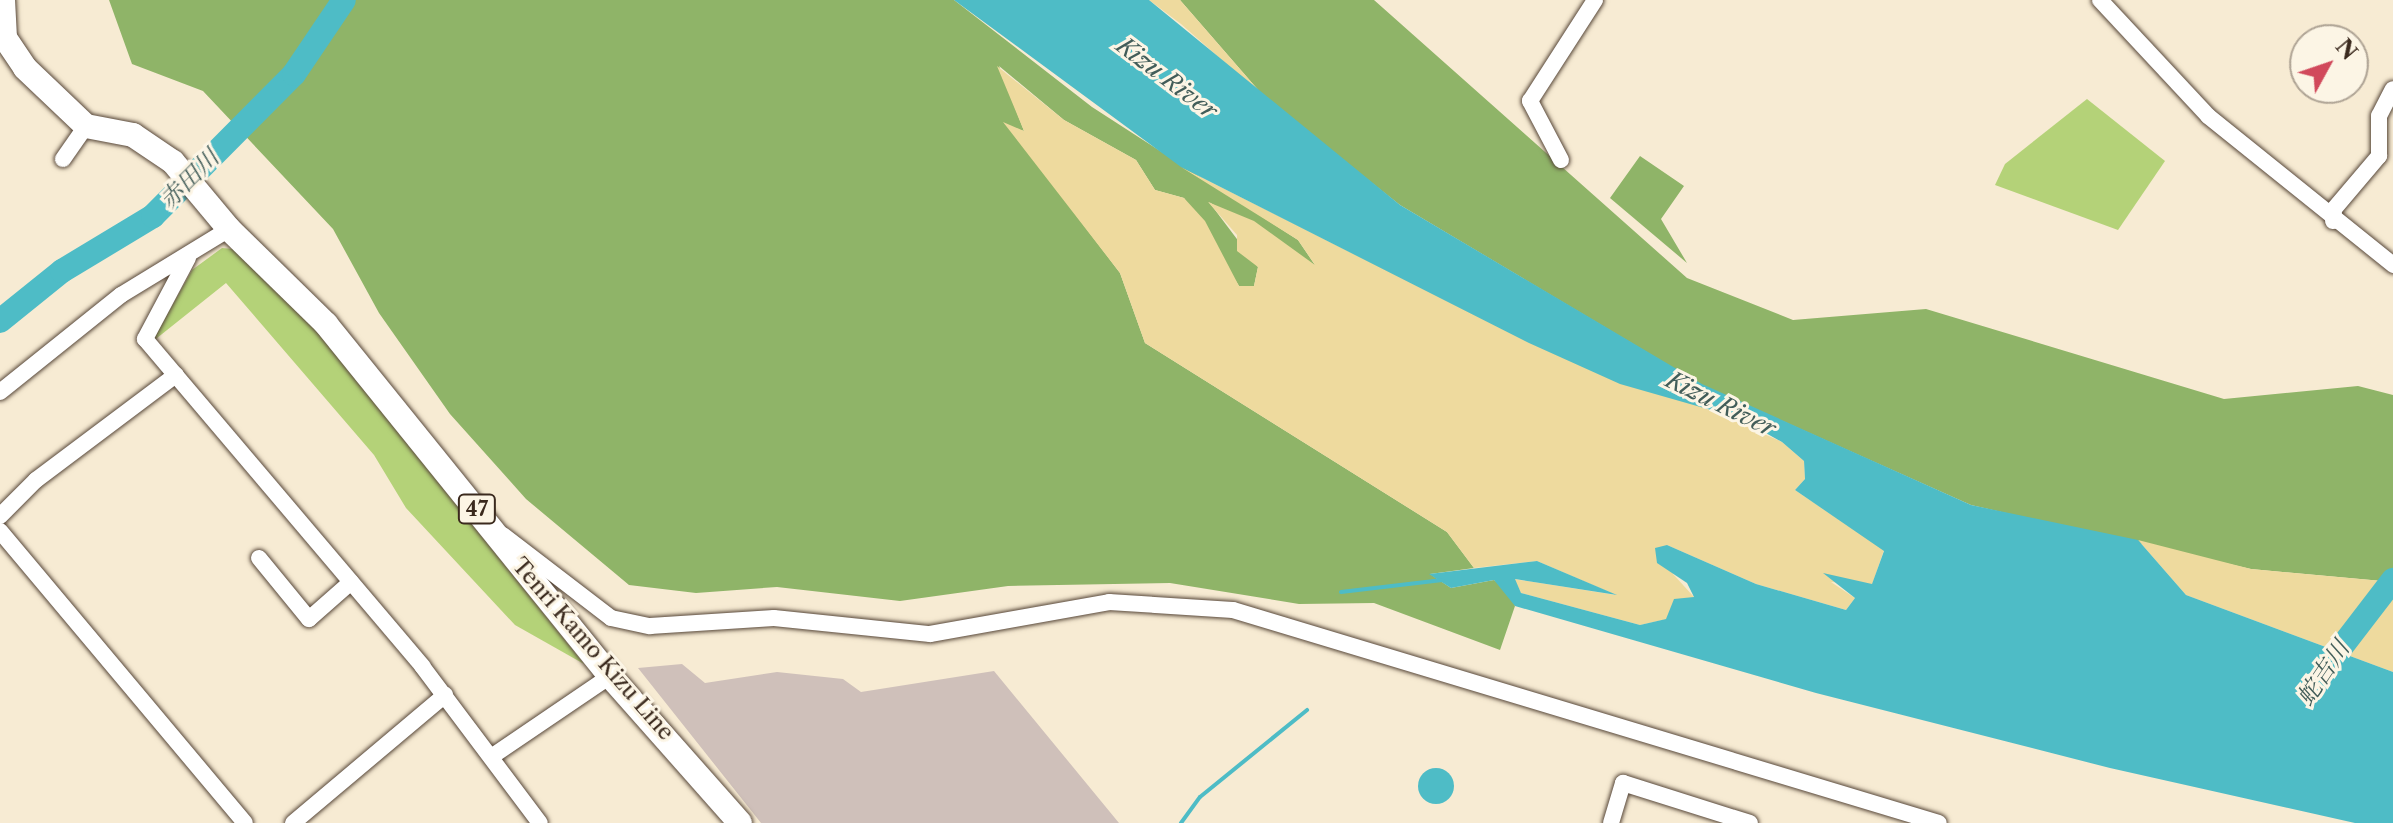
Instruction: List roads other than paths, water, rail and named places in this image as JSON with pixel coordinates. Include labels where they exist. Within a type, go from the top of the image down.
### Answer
[{"type":"main road","name":"Tenri Kamo Kizu Line","points":[[3,0],[2,38],[56,103],[86,126],[133,135],[173,162],[229,229],[326,324],[610,676],[740,823]]},
{"type":"street","points":[[1561,160],[1530,101],[1595,0]]},
{"type":"street","points":[[2100,0],[2208,116],[2333,221],[2393,265]]},
{"type":"street","points":[[2333,221],[2334,209],[2372,168],[2386,143],[2379,116],[2393,89]]},
{"type":"street","points":[[63,159],[86,126]]},
{"type":"street","points":[[0,392],[121,295],[188,258],[229,229]]},
{"type":"street","points":[[188,258],[145,339],[445,695],[540,823]]},
{"type":"street","points":[[0,516],[36,480],[176,375]]},
{"type":"street","points":[[0,531],[100,659],[171,730],[245,823]]},
{"type":"street","points":[[497,534],[611,618],[650,626],[774,618],[930,634],[1109,602],[1233,610],[1939,823]]},
{"type":"street","points":[[259,558],[309,619],[351,582]]},
{"type":"street","points":[[491,757],[610,676]]},
{"type":"street","points":[[293,823],[445,695]]},
{"type":"street","points":[[1611,823],[1623,783],[1750,823]]},
{"type":"water","name":"Kizu River","points":[[954,0],[1149,0],[1400,205],[1702,384],[1971,505],[2138,540],[2186,595],[2393,672],[2393,823],[2355,823],[2110,768],[1816,693],[1515,606],[1494,580],[1451,588],[1429,574],[1537,561],[1617,595],[1515,579],[1521,593],[1640,625],[1666,619],[1674,599],[1694,597],[1687,583],[1657,563],[1655,548],[1667,545],[1756,584],[1846,610],[1855,598],[1823,573],[1872,584],[1884,551],[1795,490],[1805,479],[1804,461],[1782,442],[1739,418],[1620,384],[1529,343],[1181,167]]},
{"type":"water","points":[[1436,768],[1449,773],[1454,786],[1449,799],[1436,804],[1423,799],[1418,786],[1423,773]]},
{"type":"waterway","name":"赤田川","points":[[0,321],[62,271],[153,216],[294,74],[344,0]]},
{"type":"waterway","points":[[1341,592],[1442,580]]},
{"type":"waterway","name":"蛇吉川","points":[[2320,675],[2393,580]]},
{"type":"waterway","points":[[1181,823],[1200,797],[1307,710]]}]
